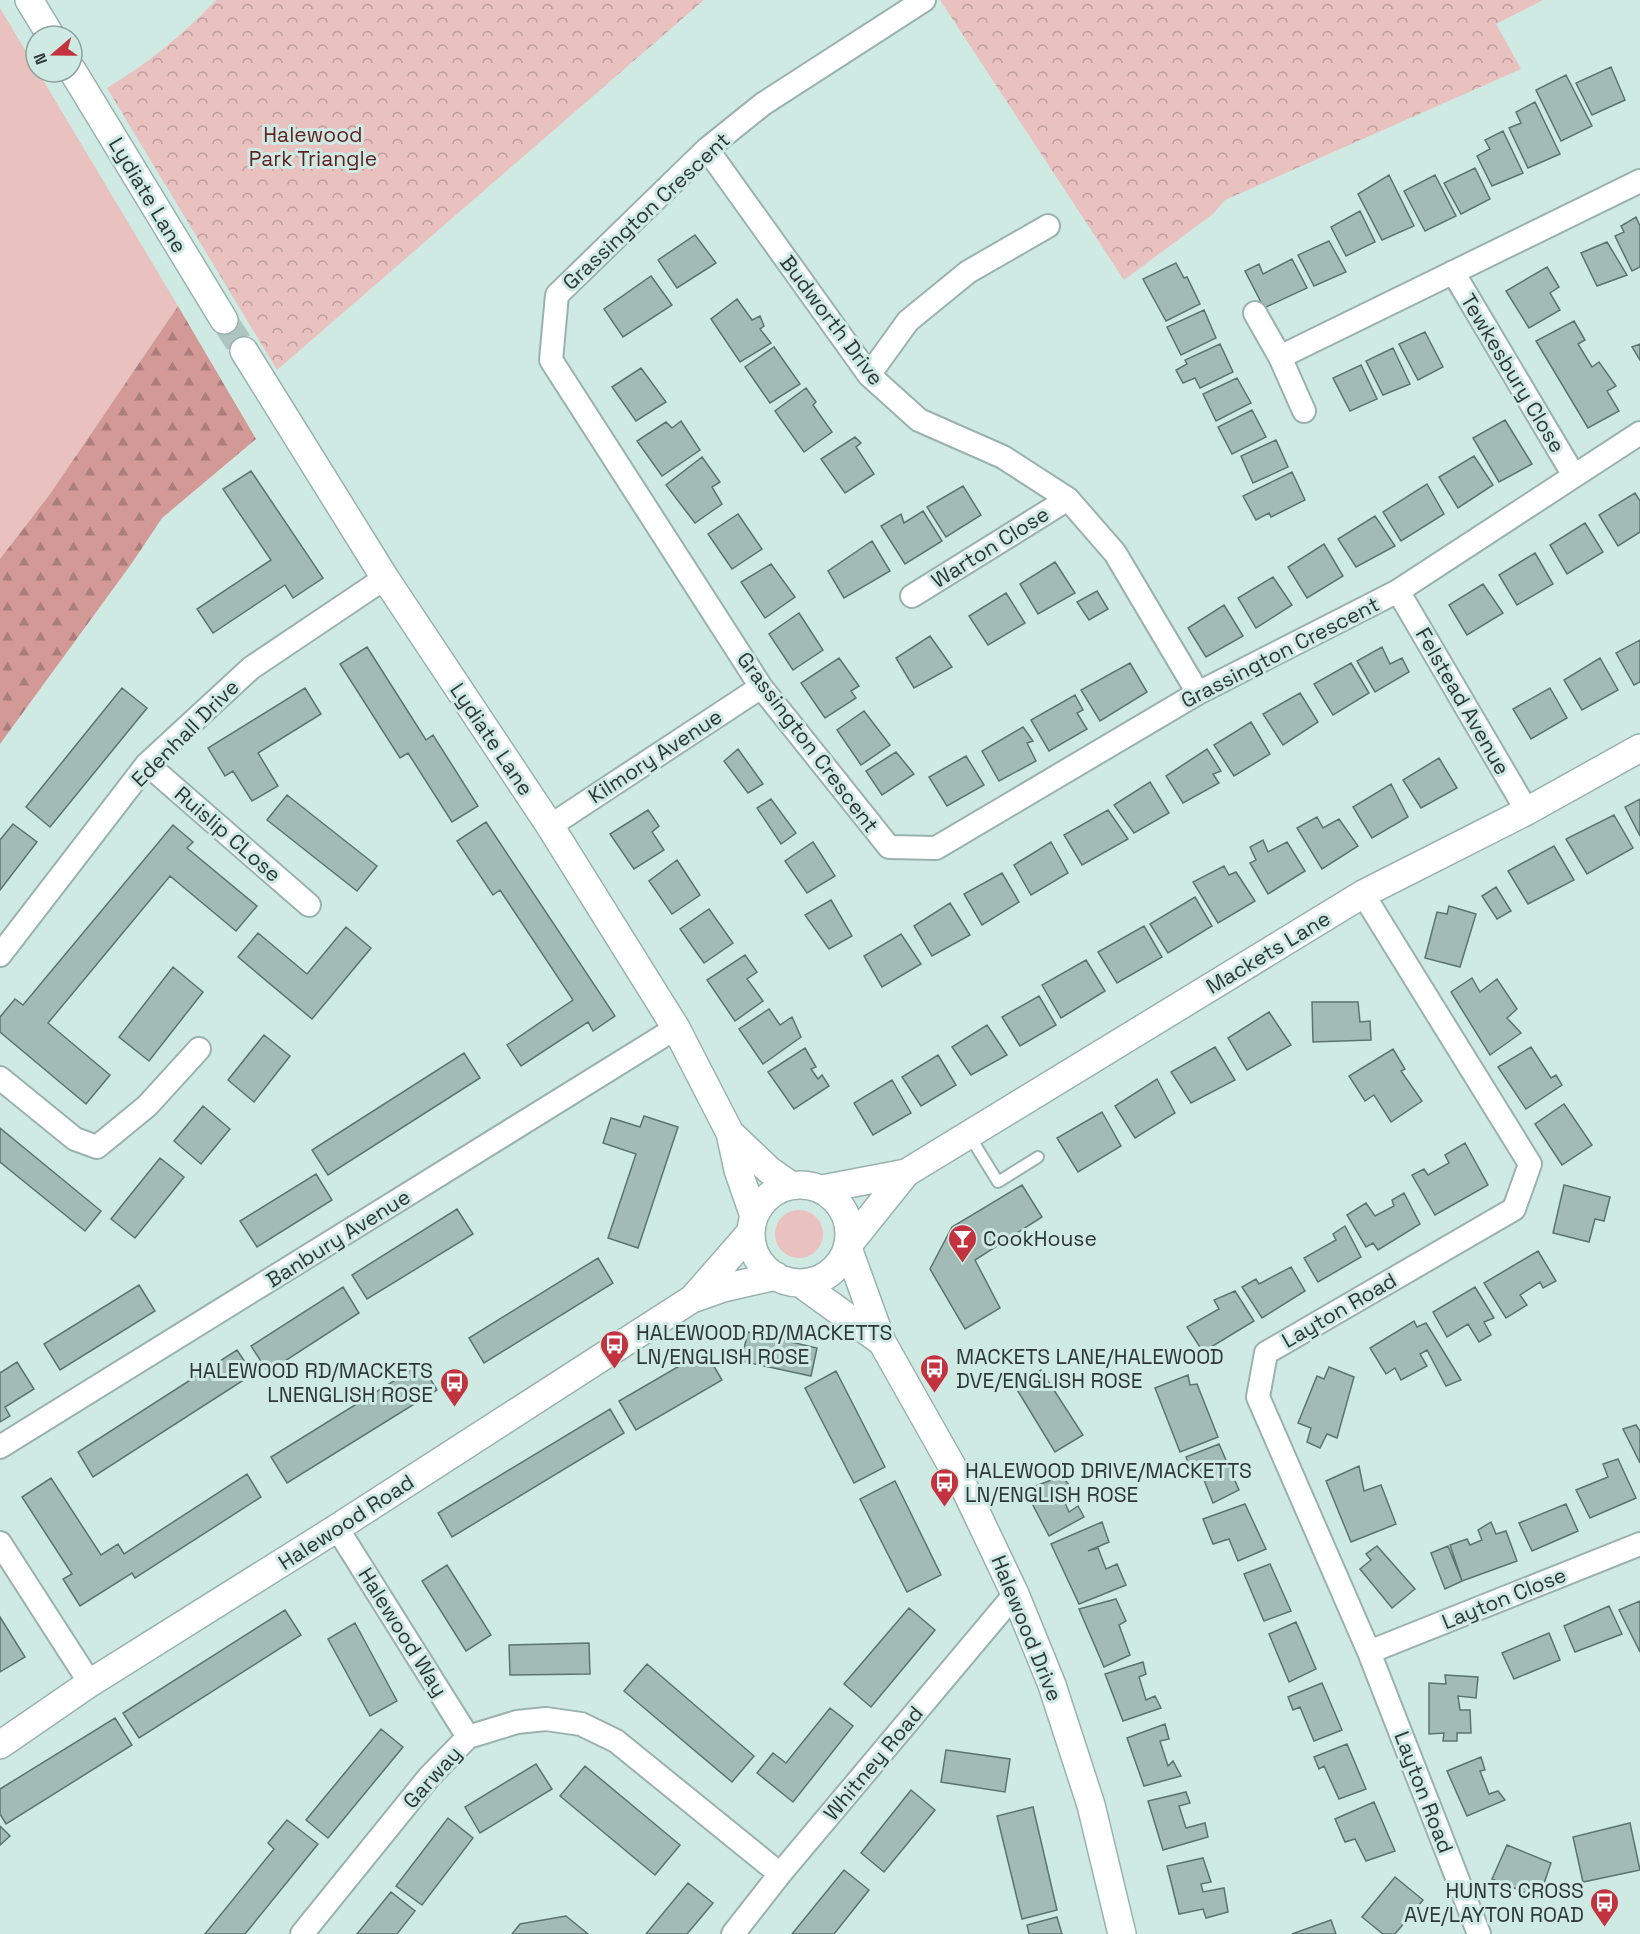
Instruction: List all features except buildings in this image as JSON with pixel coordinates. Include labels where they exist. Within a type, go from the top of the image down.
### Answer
[{"type":"street","points":[[29,0],[44,24]]},
{"type":"street","name":"Grassington Crescent","points":[[924,0],[763,104],[707,149],[557,295],[551,360],[761,687],[889,847],[936,848],[1198,693],[1398,591],[1573,474],[1640,433]]},
{"type":"street","name":"Lydiate Lane","points":[[81,84],[224,320]]},
{"type":"street","name":"Budworth Drive","points":[[707,149],[869,375],[919,420],[1003,457],[1068,499],[1114,553],[1198,693]]},
{"type":"street","name":"Tewkesbury Close","points":[[1280,357],[1640,181]]},
{"type":"street","points":[[869,375],[908,321],[968,272],[1048,226]]},
{"type":"street","name":"Tewkesbury Close","points":[[1454,273],[1573,474]]},
{"type":"street","points":[[1255,313],[1280,357],[1304,411]]},
{"type":"street","name":"Lydiate Lane","points":[[244,351],[385,578],[550,826],[676,1028],[730,1133],[753,1224]]},
{"type":"street","name":"Warton Close","points":[[912,596],[1068,499]]},
{"type":"street","name":"Edenhall Drive","points":[[0,955],[147,764],[251,668],[385,578]]},
{"type":"street","name":"Felstead Avenue","points":[[1398,591],[1527,811]]},
{"type":"street","name":"Kilmory Avenue","points":[[550,826],[761,687]]},
{"type":"street","name":"Mackets Lane","points":[[822,1189],[906,1173],[1364,894],[1527,811],[1640,748]]},
{"type":"street","name":"Ruislip CLose","points":[[147,764],[309,904]]},
{"type":"street","name":"Layton Road","points":[[1364,894],[1530,1164],[1514,1209],[1266,1353],[1258,1397],[1369,1652],[1479,1934]]},
{"type":"street","name":"Banbury Avenue","points":[[0,1447],[676,1028]]},
{"type":"street","points":[[0,1078],[75,1139],[97,1147],[147,1106],[199,1049]]},
{"type":"street","name":"Lydiate Lane","points":[[730,1133],[769,1170],[790,1185]]},
{"type":"street","name":"Mackets Lane","points":[[848,1246],[906,1173]]},
{"type":"street","points":[[806,1184],[822,1189],[835,1198],[845,1212],[850,1227],[848,1246],[841,1263],[829,1274],[815,1281],[788,1280],[757,1257],[753,1224],[768,1196],[790,1185],[806,1184]]},
{"type":"street","name":"Halewood Road","points":[[692,1299],[753,1224]]},
{"type":"street","name":"Halewood Drive","points":[[848,1246],[882,1342],[966,1491],[1016,1594],[1052,1685],[1091,1804],[1122,1934]]},
{"type":"street","name":"Halewood Road","points":[[0,1745],[90,1683],[337,1528],[692,1299],[723,1288],[788,1280]]},
{"type":"street","name":"Halewood Drive","points":[[788,1280],[882,1342]]},
{"type":"street","name":"Halewood Way","points":[[337,1528],[468,1737]]},
{"type":"street","name":"Layton Close","points":[[1369,1652],[1640,1544]]},
{"type":"street","points":[[2,1550],[90,1683]]},
{"type":"street","name":"Whitney Road","points":[[733,1934],[780,1874],[1016,1594]]},
{"type":"street","name":"Garway","points":[[302,1934],[429,1777],[468,1737],[517,1722],[546,1719],[581,1724],[615,1742],[780,1874]]},
{"type":"lane","points":[[969,1135],[998,1182],[1038,1157]]},
{"type":"green space","name":"Halewood Park Triangle","points":[[216,0],[704,0],[277,370],[107,88],[164,48]]},
{"type":"green space","points":[[940,0],[1543,0],[1496,24],[1521,69],[1225,200],[1214,213],[1124,280]]},
{"type":"green space","points":[[0,8],[24,48],[24,84],[45,84],[178,306],[50,494],[0,559]]},
{"type":"green space","points":[[178,306],[256,439],[162,518],[132,563],[0,744],[0,559],[50,494]]},
{"type":"green space","points":[[799,1210],[816,1217],[823,1234],[816,1251],[799,1258],[782,1251],[775,1234],[782,1217]]},
{"type":"tunnel","points":[[224,320],[244,351]]},
{"type":"place","name":"CookHouse","points":[[962,1264]]},
{"type":"place","name":"HALEWOOD RD/MACKETTS LN/ENGLISH ROSE","points":[[615,1370]]},
{"type":"place","name":"MACKETS LANE/HALEWOOD DVE/ENGLISH ROSE","points":[[935,1394]]},
{"type":"place","name":"HALEWOOD RD/MACKETS LNENGLISH ROSE","points":[[454,1408]]},
{"type":"place","name":"HALEWOOD DRIVE/MACKETTS LN/ENGLISH ROSE","points":[[944,1508]]},
{"type":"place","name":"HUNTS CROSS AVE/LAYTON ROAD","points":[[1605,1928]]}]
